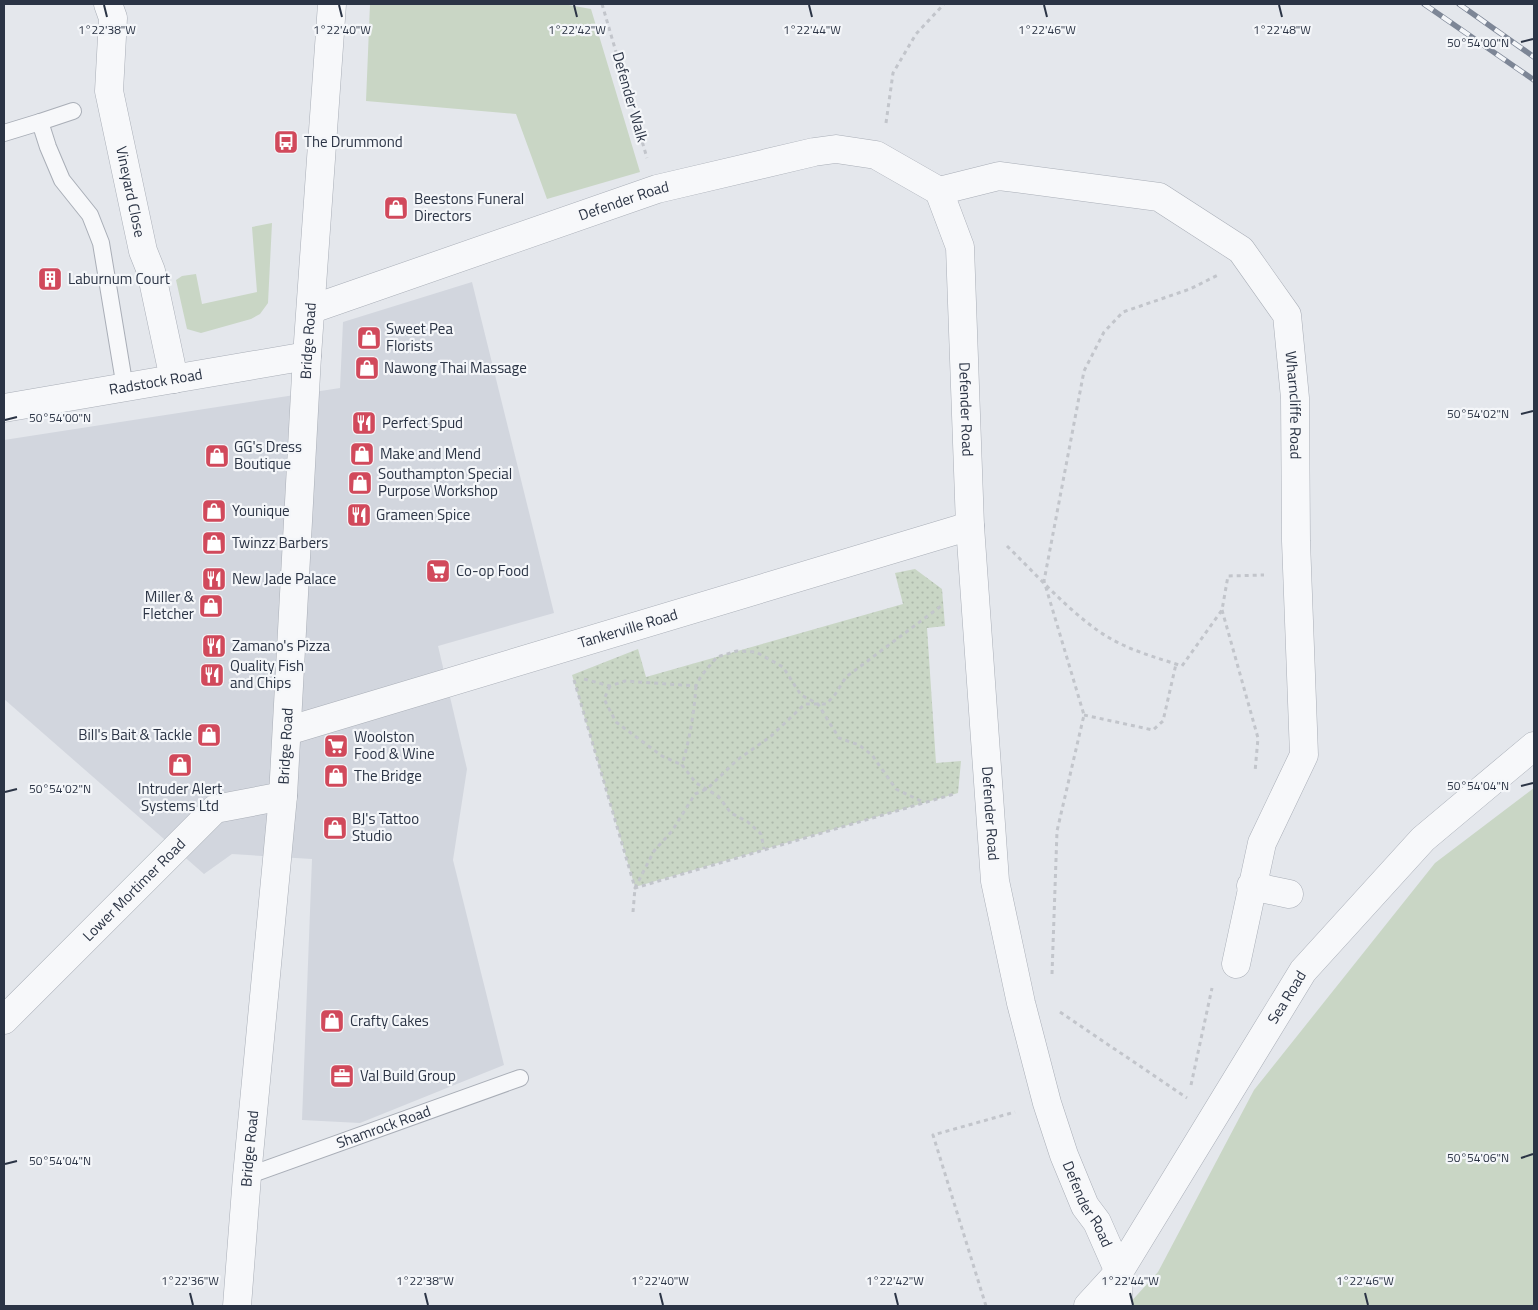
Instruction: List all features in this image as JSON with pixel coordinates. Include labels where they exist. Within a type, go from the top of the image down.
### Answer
[{"type":"street","name":"Vineyard Close","points":[[108,4],[113,18],[109,90],[143,251],[151,271],[174,379]]},
{"type":"street","name":"Bridge Road","points":[[237,1306],[247,1176],[283,796],[307,356],[312,309],[317,205],[332,4]]},
{"type":"street","name":"Defender Road","points":[[312,309],[657,190],[814,152],[836,149],[876,156],[939,191],[960,247],[970,518],[995,881],[1025,1019],[1047,1102],[1064,1154],[1085,1206],[1097,1222],[1119,1272]]},
{"type":"street","name":"Wharncliffe Road","points":[[939,191],[999,176],[1159,197],[1241,250],[1287,315],[1295,398],[1297,574],[1304,755],[1262,843],[1236,964]]},
{"type":"street","name":"Radstock Road","points":[[4,408],[307,356]]},
{"type":"street","name":"Tankerville Road","points":[[287,731],[970,518]]},
{"type":"street","name":"Sea Road","points":[[1118,1306],[1119,1272],[1302,971],[1423,839],[1534,746]]},
{"type":"street","name":"Lower Mortimer Road","points":[[4,1020],[215,809],[283,796]]},
{"type":"street","points":[[1252,886],[1289,894]]},
{"type":"street","points":[[1088,1306],[1119,1272]]},
{"type":"lane","points":[[4,133],[73,111]]},
{"type":"lane","points":[[40,122],[62,180],[90,215],[101,243],[125,388]]},
{"type":"lane","name":"Shamrock Road","points":[[247,1176],[520,1078]]},
{"type":"path","name":"Defender Walk","points":[[602,4],[657,190]]},
{"type":"path","points":[[876,156],[887,119],[893,73],[916,34],[944,4]]},
{"type":"path","points":[[1052,977],[1057,831],[1084,715],[1044,581],[1084,371],[1104,332],[1123,312],[1190,289],[1248,260]]},
{"type":"path","points":[[970,518],[1044,581],[1083,619],[1113,640],[1151,657],[1182,666],[1222,610],[1228,576],[1297,574]]},
{"type":"path","points":[[635,888],[654,851],[672,831],[695,794],[707,789],[737,760],[770,737],[805,704],[826,704],[846,677],[974,582]]},
{"type":"path","points":[[1222,610],[1258,738],[1255,775]]},
{"type":"path","points":[[682,765],[689,743],[694,715],[696,686],[701,676],[717,657],[737,651],[756,652],[783,667],[801,695],[818,704],[839,738],[859,745],[866,750],[872,755],[896,789],[924,803]]},
{"type":"path","points":[[1084,715],[1153,730],[1163,721],[1176,664]]},
{"type":"path","points":[[633,912],[635,888],[572,675],[610,686],[625,681],[696,686]]},
{"type":"path","points":[[610,686],[604,698],[616,722],[662,756],[682,765],[696,782],[718,796],[731,813],[748,822],[761,834],[764,849]]},
{"type":"path","points":[[635,888],[988,784]]},
{"type":"path","points":[[1025,1019],[1051,1006],[1188,1099],[1217,962],[1236,964]]},
{"type":"path","points":[[986,1306],[933,1135],[1047,1102]]},
{"type":"shaded area","points":[[472,282],[554,613],[438,646],[467,769],[453,860],[504,1065],[360,1123],[302,1120],[312,859],[232,854],[204,874],[4,699],[4,440],[340,388],[343,322]]},
{"type":"green space","points":[[370,4],[563,4],[591,9],[640,172],[547,199],[516,114],[366,101]]},
{"type":"green space","points":[[272,223],[268,303],[260,314],[251,319],[201,333],[187,329],[176,280],[182,276],[196,274],[202,304],[257,292],[252,227]]},
{"type":"green space","points":[[915,569],[942,589],[945,626],[927,628],[936,763],[961,761],[958,793],[635,887],[572,675],[638,649],[646,677],[903,604],[895,573]]},
{"type":"green space","points":[[1534,788],[1534,1306],[1127,1306],[1158,1272],[1254,1090],[1435,863]]},
{"type":"railway","points":[[1424,4],[1534,80]]},
{"type":"railway","points":[[1459,4],[1534,57]]},
{"type":"place","name":"The Drummond","points":[[286,142]]},
{"type":"place","name":"Beestons Funeral Directors","points":[[396,208]]},
{"type":"place","name":"Laburnum Court","points":[[50,279]]},
{"type":"place","name":"Sweet Pea Florists","points":[[369,338]]},
{"type":"place","name":"Nawong Thai Massage","points":[[367,368]]},
{"type":"place","name":"Perfect Spud","points":[[364,423]]},
{"type":"place","name":"Make and Mend","points":[[362,454]]},
{"type":"place","name":"GG's Dress Boutique","points":[[217,456]]},
{"type":"place","name":"Southampton Special Purpose Workshop","points":[[360,483]]},
{"type":"place","name":"Younique","points":[[214,511]]},
{"type":"place","name":"Grameen Spice","points":[[359,515]]},
{"type":"place","name":"Twinzz Barbers","points":[[214,543]]},
{"type":"place","name":"Co-op Food","points":[[438,571]]},
{"type":"place","name":"New Jade Palace","points":[[214,579]]},
{"type":"place","name":"Miller & Fletcher","points":[[211,606]]},
{"type":"place","name":"Zamano's Pizza","points":[[214,646]]},
{"type":"place","name":"Quality Fish and Chips","points":[[212,675]]},
{"type":"place","name":"Bill's Bait & Tackle","points":[[209,735]]},
{"type":"place","name":"Woolston Food & Wine","points":[[336,746]]},
{"type":"place","name":"Intruder Alert Systems Ltd","points":[[180,765]]},
{"type":"place","name":"The Bridge","points":[[336,776]]},
{"type":"place","name":"BJ's Tattoo Studio","points":[[335,828]]},
{"type":"place","name":"Crafty Cakes","points":[[332,1021]]},
{"type":"place","name":"Val Build Group","points":[[342,1076]]}]
